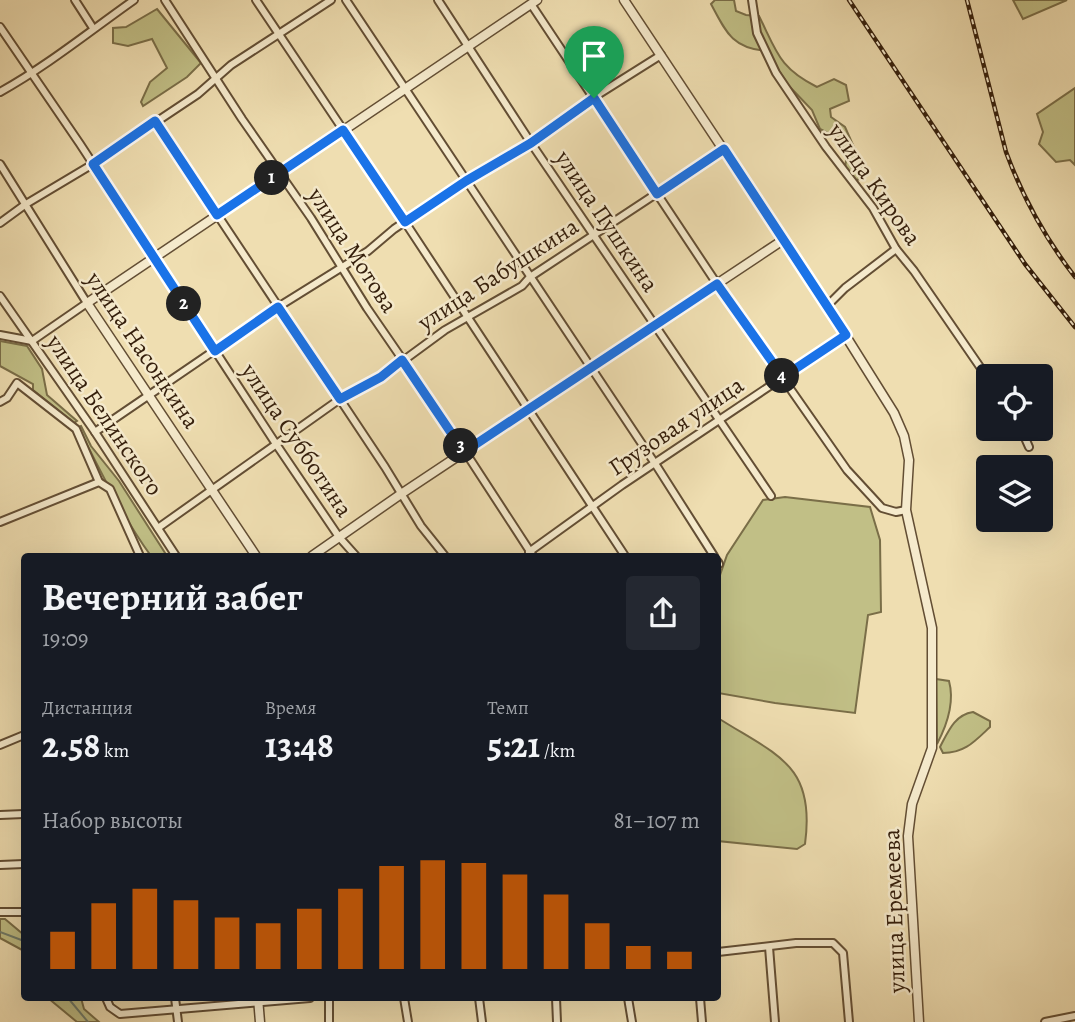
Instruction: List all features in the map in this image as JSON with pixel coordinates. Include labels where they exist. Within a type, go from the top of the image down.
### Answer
[{"type":"street","points":[[75,0],[93,29]]},
{"type":"street","points":[[0,92],[32,74],[134,0]]},
{"type":"street","name":"улица Мотова","points":[[165,0],[530,553]]},
{"type":"street","points":[[256,0],[623,553]]},
{"type":"street","points":[[0,223],[198,94],[231,65],[331,0]]},
{"type":"street","points":[[345,0],[712,553]]},
{"type":"street","name":"улица Пушкина","points":[[438,0],[531,143],[771,496]]},
{"type":"street","name":"улица Еремеева","points":[[624,0],[846,335],[894,413],[904,436],[909,460],[906,510],[932,628],[932,747],[912,804],[908,836],[919,1022]]},
{"type":"street","name":"улица Кирова","points":[[752,0],[757,33],[770,61],[825,147],[873,208],[896,249],[978,364]]},
{"type":"street","points":[[0,335],[32,341],[534,2],[717,284],[862,489],[882,508],[896,512],[906,510]]},
{"type":"street","name":"улица Субботина","points":[[0,27],[276,444],[339,537],[353,553]]},
{"type":"street","points":[[95,432],[278,307],[368,251],[466,181],[531,143],[661,55]]},
{"type":"street","points":[[155,121],[422,526],[443,553]]},
{"type":"street","name":"улица Бабушкина","points":[[158,528],[340,399],[381,377],[445,330],[522,286],[530,277],[724,149]]},
{"type":"street","name":"улица Насонкина","points":[[0,164],[87,303],[254,553]]},
{"type":"street","points":[[316,553],[783,240]]},
{"type":"street","points":[[827,306],[845,288],[896,249]]},
{"type":"street","name":"улица Белинского","points":[[0,296],[95,432],[174,553]]},
{"type":"street","name":"Грузовая улица","points":[[532,553],[592,507],[846,335]]},
{"type":"street","points":[[0,402],[7,398],[17,383],[76,429],[99,482],[110,489],[140,553]]},
{"type":"street","points":[[1026,441],[1029,447]]},
{"type":"street","points":[[0,522],[99,482]]},
{"type":"street","points":[[0,745],[21,736]]},
{"type":"street","points":[[0,815],[21,814]]},
{"type":"street","points":[[0,865],[21,864]]},
{"type":"street","points":[[0,912],[21,912]]},
{"type":"street","points":[[721,952],[833,943],[843,953],[849,1022]]},
{"type":"street","points":[[769,947],[775,1022]]},
{"type":"street","points":[[107,1001],[110,1007],[120,1014],[250,1001]]},
{"type":"street","points":[[176,1001],[178,1022]]},
{"type":"street","points":[[258,1001],[260,1022]]},
{"type":"street","points":[[328,1001],[329,1022]]},
{"type":"street","points":[[404,1001],[408,1022]]},
{"type":"street","points":[[480,1001],[482,1022]]},
{"type":"street","points":[[556,1001],[557,1022]]},
{"type":"street","points":[[628,1001],[632,1022]]},
{"type":"street","points":[[700,1001],[702,1022]]},
{"type":"street","points":[[1045,1022],[1075,1016]]},
{"type":"shaded area","points":[[715,0],[734,0],[736,11],[759,16],[780,58],[804,80],[817,87],[834,79],[846,85],[849,101],[830,109],[831,117],[845,127],[862,165],[863,179],[854,180],[845,168],[847,153],[834,136],[820,129],[812,110],[789,86],[766,51],[745,46],[731,37],[711,4]]},
{"type":"shaded area","points":[[1013,0],[1067,0],[1023,19]]},
{"type":"shaded area","points":[[157,9],[201,63],[187,77],[143,106],[141,102],[150,82],[167,68],[152,39],[128,46],[113,43],[113,28],[126,27]]},
{"type":"shaded area","points":[[1075,88],[1075,165],[1070,160],[1056,162],[1039,144],[1043,132],[1037,114]]},
{"type":"shaded area","points":[[0,341],[27,346],[42,369],[47,395],[77,421],[74,423],[33,390],[33,384],[0,366]]},
{"type":"shaded area","points":[[81,426],[91,446],[119,481],[165,553],[149,553],[140,541],[78,427]]},
{"type":"shaded area","points":[[785,497],[870,507],[880,540],[881,612],[868,615],[855,713],[721,694],[721,572],[727,555],[763,500]]},
{"type":"shaded area","points":[[936,679],[949,681],[951,689],[947,722],[937,744]]},
{"type":"shaded area","points":[[973,712],[990,721],[990,727],[964,748],[943,753],[940,747],[952,725]]},
{"type":"shaded area","points":[[721,720],[774,753],[798,779],[807,817],[805,844],[797,849],[721,841]]},
{"type":"shaded area","points":[[0,919],[5,919],[21,932],[21,949],[0,938]]},
{"type":"shaded area","points":[[52,1001],[82,1001],[84,1009],[99,1022],[77,1022]]},
{"type":"waterway","points":[[0,932],[21,940]]},
{"type":"waterway","points":[[70,1001],[88,1022]]},
{"type":"railway","points":[[849,0],[1025,264],[1075,327]]},
{"type":"railway","points":[[967,0],[1006,152],[1044,232],[1075,277]]},
{"type":"route","points":[[594,98],[657,194],[724,149],[846,335],[783,377],[717,284],[464,452],[402,360],[381,377],[340,399],[278,307],[215,351],[93,164],[155,121],[217,215],[343,130],[405,222],[466,181],[531,143],[594,98]]}]
